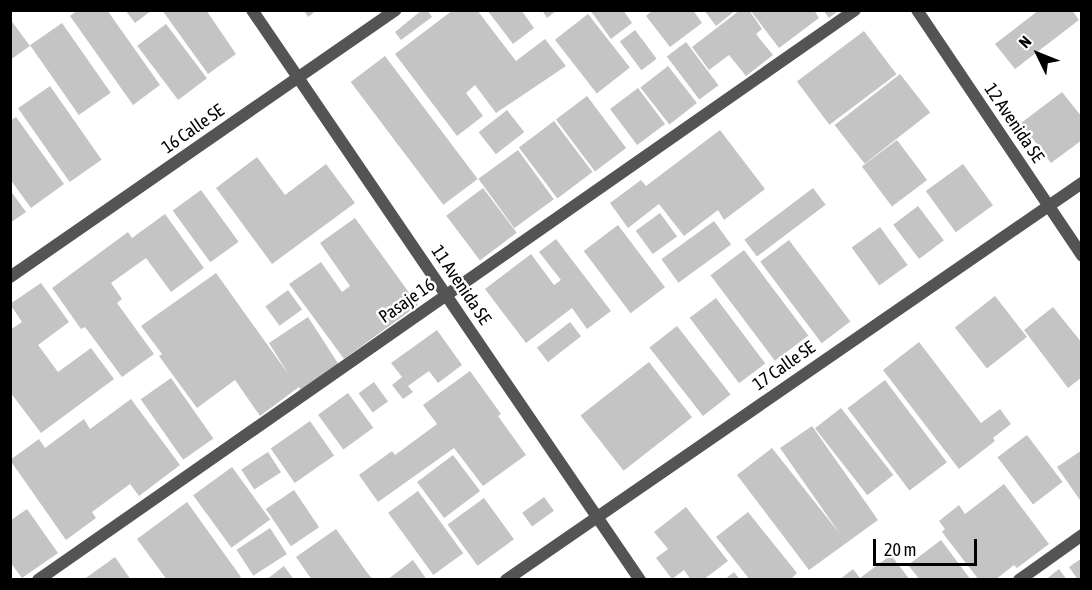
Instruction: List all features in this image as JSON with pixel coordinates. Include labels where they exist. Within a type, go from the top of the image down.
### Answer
[{"type":"street","name":"11 Avenida SE","points":[[252,10],[640,579]]},
{"type":"street","name":"16 Calle SE","points":[[10,277],[395,10]]},
{"type":"street","name":"Pasaje 16","points":[[38,579],[855,10]]},
{"type":"street","name":"12 Avenida SE","points":[[917,10],[1082,256]]},
{"type":"street","name":"17 Calle SE","points":[[506,579],[1082,183]]},
{"type":"street","points":[[1019,579],[1082,536]]},
{"type":"building","points":[[78,10],[107,10],[160,85],[133,105],[70,16]]},
{"type":"building","points":[[125,10],[152,10],[135,23]]},
{"type":"building","points":[[162,10],[206,10],[236,54],[208,74]]},
{"type":"building","points":[[304,10],[317,10],[308,17]]},
{"type":"building","points":[[422,10],[427,10],[432,17],[401,40],[395,32]]},
{"type":"building","points":[[453,10],[477,10],[516,61],[545,39],[566,66],[496,113],[475,85],[466,93],[483,116],[457,136],[395,54]]},
{"type":"building","points":[[487,10],[521,10],[534,28],[513,44]]},
{"type":"building","points":[[542,10],[557,10],[547,18]]},
{"type":"building","points":[[590,10],[623,10],[632,23],[611,39]]},
{"type":"building","points":[[653,10],[693,10],[702,23],[670,47],[646,16]]},
{"type":"building","points":[[704,10],[736,10],[716,26]]},
{"type":"building","points":[[740,10],[749,10],[762,29],[756,34],[773,55],[746,76],[729,55],[709,70],[692,47]]},
{"type":"building","points":[[750,10],[814,10],[819,18],[779,48]]},
{"type":"building","points":[[823,10],[839,10],[829,18]]},
{"type":"building","points":[[1039,10],[1072,10],[1079,20],[1015,69],[995,44]]},
{"type":"building","points":[[588,14],[630,68],[597,93],[555,40]]},
{"type":"building","points":[[10,19],[30,46],[10,60]]},
{"type":"building","points":[[62,23],[111,93],[79,115],[30,45]]},
{"type":"building","points":[[166,24],[207,78],[178,100],[137,46]]},
{"type":"building","points":[[635,30],[657,59],[641,70],[620,41]]},
{"type":"building","points":[[864,31],[896,74],[829,125],[797,82]]},
{"type":"building","points":[[686,42],[718,85],[699,100],[667,56]]},
{"type":"building","points":[[385,56],[478,179],[443,205],[351,82]]},
{"type":"building","points":[[668,66],[697,103],[669,125],[640,88]]},
{"type":"building","points":[[900,74],[930,113],[865,164],[835,125]]},
{"type":"building","points":[[50,86],[102,160],[70,182],[18,108]]},
{"type":"building","points":[[638,88],[665,124],[637,145],[610,109]]},
{"type":"building","points":[[1062,92],[1082,117],[1082,140],[1051,163],[1021,123]]},
{"type":"building","points":[[587,96],[626,148],[595,171],[556,119]]},
{"type":"building","points":[[507,110],[524,132],[496,154],[479,132]]},
{"type":"building","points":[[16,117],[64,184],[31,208],[10,179],[10,121]]},
{"type":"building","points":[[554,121],[593,172],[557,199],[519,147]]},
{"type":"building","points":[[720,130],[765,189],[724,220],[718,210],[684,236],[659,204],[628,228],[610,203],[641,180],[646,186]]},
{"type":"building","points":[[897,140],[927,180],[892,206],[862,166]]},
{"type":"building","points":[[518,150],[554,199],[514,228],[478,179]]},
{"type":"building","points":[[257,157],[285,195],[326,164],[355,203],[272,264],[216,188]]},
{"type":"building","points":[[963,164],[993,205],[956,232],[926,191]]},
{"type":"building","points":[[483,188],[517,233],[480,260],[446,216]]},
{"type":"building","points":[[813,188],[826,205],[757,257],[744,240]]},
{"type":"building","points":[[10,190],[26,212],[10,223]]},
{"type":"building","points":[[201,190],[239,242],[210,262],[173,211]]},
{"type":"building","points":[[918,206],[944,240],[919,259],[893,225]]},
{"type":"building","points":[[660,213],[677,236],[653,254],[636,231]]},
{"type":"building","points":[[165,214],[204,268],[171,292],[146,258],[111,283],[122,299],[117,303],[154,354],[122,377],[85,327],[81,329],[52,288],[128,232],[132,238]]},
{"type":"building","points":[[355,218],[418,305],[344,359],[289,284],[321,262],[342,292],[350,286],[320,243]]},
{"type":"building","points":[[714,221],[731,244],[678,283],[661,259]]},
{"type":"building","points":[[618,225],[665,287],[631,313],[584,251]]},
{"type":"building","points":[[880,227],[908,265],[879,286],[852,248]]},
{"type":"building","points":[[556,239],[611,311],[587,329],[572,308],[526,343],[485,289],[531,254],[554,285],[561,280],[539,252]]},
{"type":"building","points":[[789,240],[850,321],[822,343],[760,262]]},
{"type":"building","points":[[744,250],[808,335],[775,361],[710,275]]},
{"type":"building","points":[[216,273],[289,375],[269,343],[308,317],[341,368],[303,394],[299,387],[260,416],[235,380],[197,408],[159,356],[162,354],[141,326]]},
{"type":"building","points":[[41,283],[69,322],[38,345],[58,372],[91,348],[114,379],[41,433],[10,392],[10,330],[22,322],[10,304]]},
{"type":"building","points":[[288,290],[302,309],[279,326],[265,306]]},
{"type":"building","points":[[995,296],[1027,337],[987,368],[955,327]]},
{"type":"building","points":[[716,298],[765,363],[739,383],[690,318]]},
{"type":"building","points":[[1053,307],[1082,343],[1082,377],[1068,388],[1024,330]]},
{"type":"building","points":[[570,322],[581,336],[548,362],[537,348]]},
{"type":"building","points":[[677,326],[731,395],[703,416],[649,348]]},
{"type":"building","points":[[437,330],[462,365],[438,383],[429,371],[408,386],[413,392],[403,399],[392,385],[402,377],[391,363]]},
{"type":"building","points":[[919,342],[981,423],[1000,409],[1011,424],[993,438],[995,441],[959,469],[883,370]]},
{"type":"building","points":[[649,362],[692,417],[624,471],[580,416]]},
{"type":"building","points":[[470,371],[501,414],[498,416],[526,455],[483,486],[454,448],[378,502],[359,475],[392,451],[395,455],[437,424],[423,405]]},
{"type":"building","points":[[171,378],[213,439],[183,460],[141,399]]},
{"type":"building","points":[[885,380],[947,462],[909,491],[847,408]]},
{"type":"building","points":[[374,382],[388,401],[373,413],[359,393]]},
{"type":"building","points":[[348,393],[373,428],[343,450],[318,415]]},
{"type":"building","points":[[131,399],[180,465],[139,496],[130,484],[92,512],[96,518],[66,540],[10,460],[39,439],[45,448],[84,419],[90,429]]},
{"type":"building","points":[[841,408],[893,475],[867,495],[815,428]]},
{"type":"building","points":[[310,421],[334,455],[295,483],[271,449]]},
{"type":"building","points":[[812,426],[878,520],[809,570],[737,475],[772,448],[840,534],[780,448]]},
{"type":"building","points":[[1027,435],[1063,482],[1033,504],[997,457]]},
{"type":"building","points":[[1082,450],[1082,503],[1057,467]]},
{"type":"building","points":[[268,452],[281,472],[254,490],[241,469]]},
{"type":"building","points":[[453,455],[480,491],[444,518],[417,482]]},
{"type":"building","points":[[232,467],[270,520],[231,548],[193,495]]},
{"type":"building","points":[[1004,484],[1049,544],[1017,568],[1014,565],[995,580],[979,580],[942,532],[945,529],[939,521],[959,505],[965,514]]},
{"type":"building","points":[[294,490],[319,527],[291,546],[266,509]]},
{"type":"building","points":[[418,491],[463,553],[433,575],[388,513]]},
{"type":"building","points":[[544,497],[554,511],[532,527],[522,513]]},
{"type":"building","points":[[484,498],[514,539],[478,566],[448,524]]},
{"type":"building","points":[[187,502],[241,577],[238,580],[167,580],[137,539]]},
{"type":"building","points":[[686,507],[728,561],[703,580],[691,580],[684,570],[672,579],[656,558],[668,549],[654,532]]},
{"type":"building","points":[[27,509],[58,553],[22,578],[10,562],[10,521]]},
{"type":"building","points":[[748,512],[797,573],[790,580],[750,580],[716,537]]},
{"type":"building","points":[[270,528],[287,554],[253,576],[236,550]]},
{"type":"building","points":[[336,529],[373,580],[312,580],[296,557]]},
{"type":"building","points":[[941,540],[971,580],[920,580],[908,565]]},
{"type":"building","points":[[891,555],[910,580],[839,580],[853,569],[860,578]]},
{"type":"building","points":[[115,557],[131,580],[83,580]]},
{"type":"building","points":[[1082,558],[1082,580],[1078,580],[1069,567]]},
{"type":"building","points":[[413,560],[427,580],[387,580]]},
{"type":"building","points":[[284,566],[294,580],[266,580]]},
{"type":"building","points":[[1059,569],[1067,580],[1045,580]]},
{"type":"building","points":[[734,572],[740,580],[724,580]]}]
